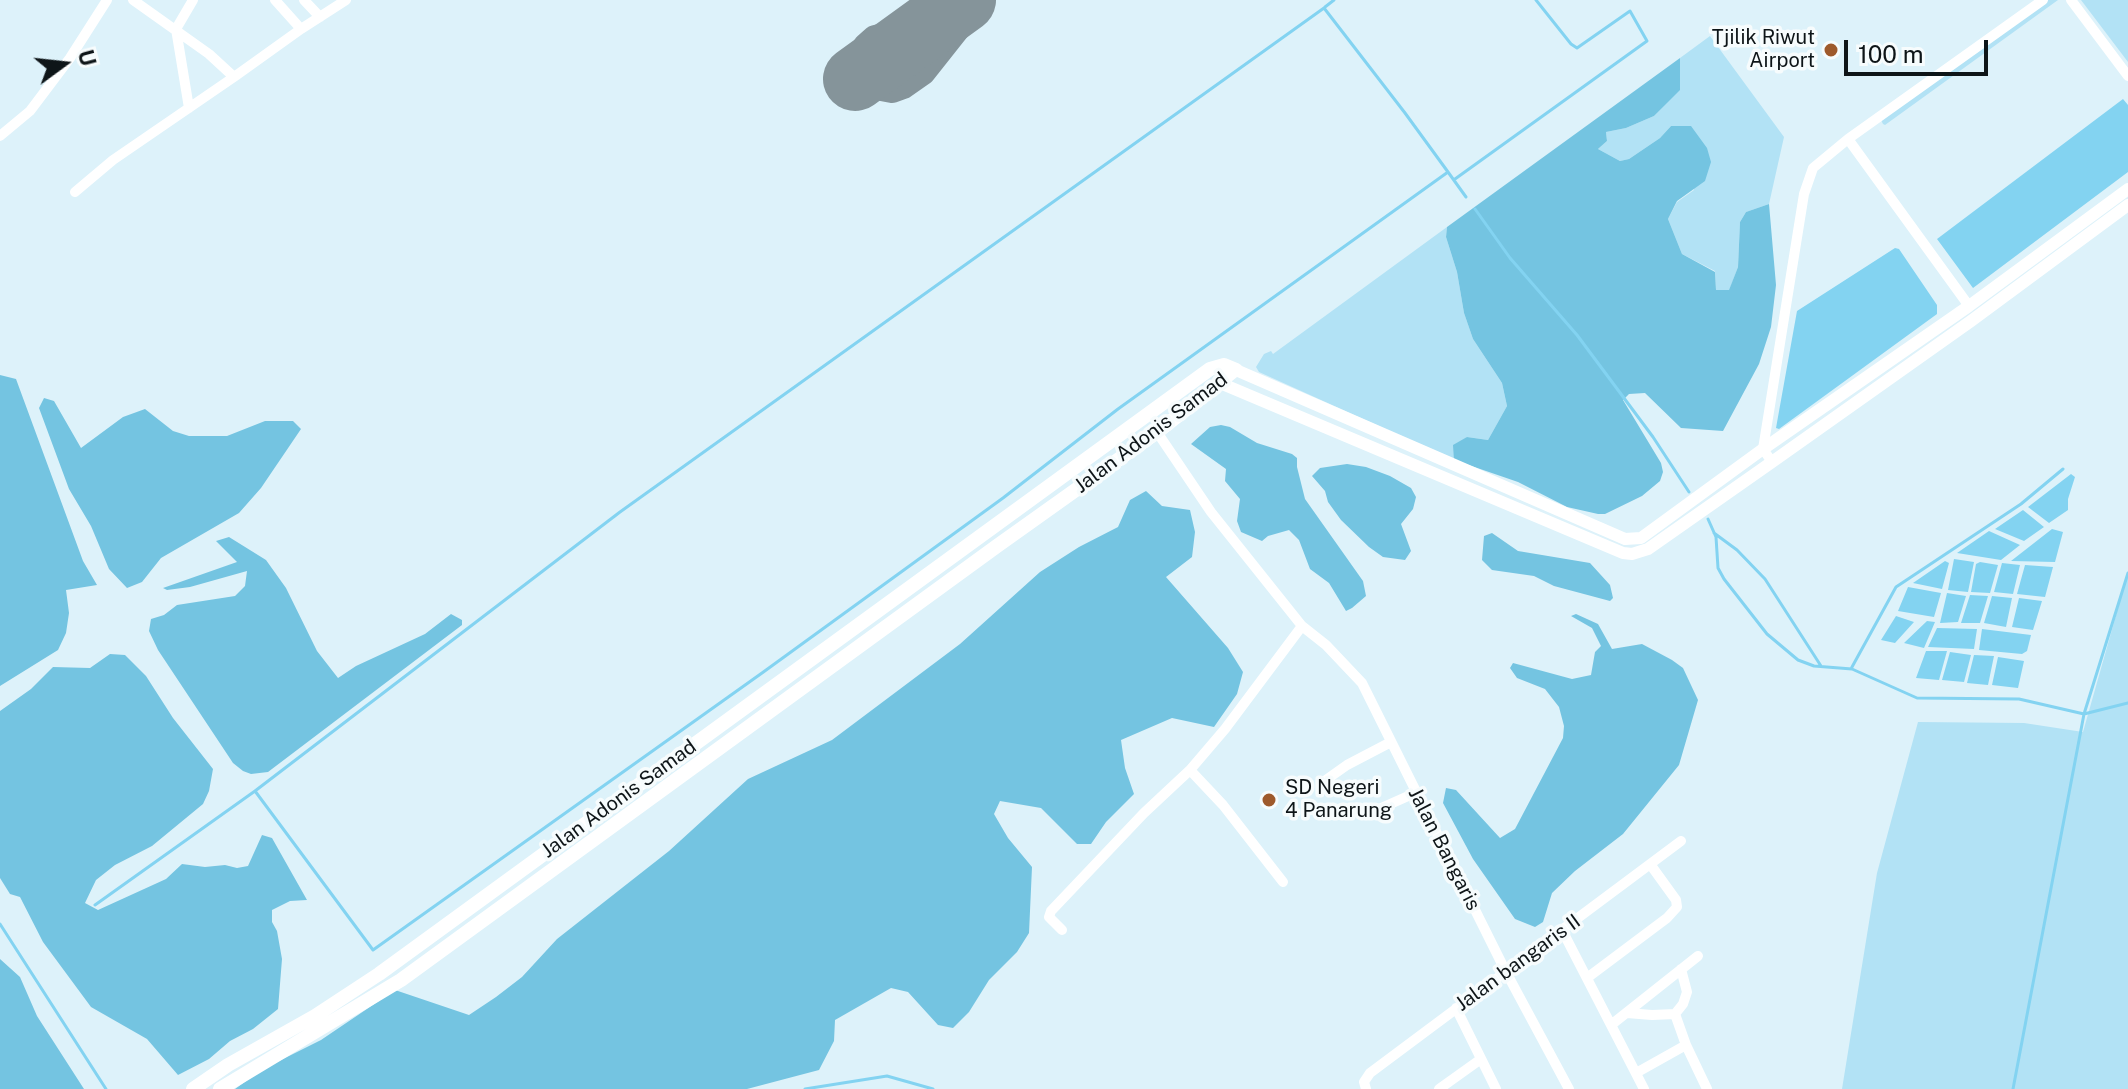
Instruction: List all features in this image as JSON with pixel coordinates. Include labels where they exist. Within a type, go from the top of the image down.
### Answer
[{"type":"highway","name":"Jalan Adonis Samad","points":[[220,1089],[1210,369],[1224,365],[1236,370]]},
{"type":"highway","name":"Jalan Adonis Samad","points":[[193,1089],[238,1059],[302,1031],[401,980],[1157,432],[1220,383]]},
{"type":"highway","points":[[987,532],[997,546]]},
{"type":"main road","points":[[1220,383],[1623,553],[1632,554],[1648,549],[1699,512],[1712,495],[1763,449],[1969,306],[2128,189]]},
{"type":"main road","points":[[1236,370],[1625,539],[1641,538],[1692,500],[1712,495],[1772,462],[2128,205]]},
{"type":"main road","name":"Jalan Adonis Samad","points":[[1220,383],[1236,370]]},
{"type":"street","points":[[0,136],[30,111],[70,58],[107,0]]},
{"type":"street","points":[[133,0],[176,29],[234,77]]},
{"type":"street","points":[[189,108],[176,29],[193,0]]},
{"type":"street","points":[[275,0],[301,29]]},
{"type":"street","points":[[304,0],[320,17]]},
{"type":"street","points":[[75,192],[113,160],[346,0]]},
{"type":"street","points":[[1772,462],[1763,449],[1809,176],[1820,161],[1848,139],[2043,0]]},
{"type":"street","points":[[2071,0],[2128,76]]},
{"type":"street","points":[[1848,139],[1969,306]]},
{"type":"street","name":"Jalan Bangaris","points":[[1157,432],[1211,512],[1302,626],[1357,677],[1505,970],[1569,1089]]},
{"type":"street","points":[[1062,930],[1049,917],[1051,911],[1144,813],[1190,770],[1225,729],[1302,626]]},
{"type":"street","points":[[1323,782],[1347,765],[1391,742]]},
{"type":"street","points":[[1190,770],[1223,805],[1283,882]]},
{"type":"street","points":[[1379,809],[1415,793]]},
{"type":"street","name":"Jalan bangaris II","points":[[1366,1089],[1364,1082],[1370,1073],[1681,841]]},
{"type":"street","points":[[1587,978],[1667,918],[1677,907],[1676,900],[1650,864]]},
{"type":"street","points":[[1562,930],[1644,1089]]},
{"type":"street","points":[[1611,1025],[1698,956]]},
{"type":"street","points":[[1675,1014],[1687,992],[1681,969]]},
{"type":"street","points":[[1456,1008],[1496,1089]]},
{"type":"street","points":[[1627,1013],[1675,1014]]},
{"type":"street","points":[[1675,1014],[1707,1089]]},
{"type":"street","points":[[1636,1073],[1686,1045]]},
{"type":"street","points":[[1439,1089],[1481,1059]]},
{"type":"shaded area","points":[[2048,0],[2058,0],[1883,124],[1881,120]]},
{"type":"shaded area","points":[[2081,0],[2128,0],[2128,62]]},
{"type":"shaded area","points":[[1710,36],[1784,137],[1769,204],[1746,212],[1740,222],[1738,267],[1729,291],[1716,290],[1715,271],[1682,254],[1668,219],[1677,202],[1694,190],[1671,126],[1660,138],[1629,159],[1620,161],[1598,149],[1607,141],[1606,132],[1626,128],[1654,116],[1679,90],[1680,58]]},
{"type":"shaded area","points":[[1680,58],[1680,90],[1654,116],[1626,128],[1606,132],[1607,141],[1598,149],[1620,161],[1629,159],[1660,138],[1671,126],[1691,126],[1707,148],[1711,162],[1705,181],[1677,201],[1668,219],[1682,254],[1715,272],[1716,290],[1729,290],[1738,267],[1740,222],[1746,212],[1769,204],[1776,285],[1771,327],[1759,364],[1723,431],[1681,428],[1645,393],[1629,394],[1623,400],[1661,463],[1663,472],[1660,481],[1642,496],[1605,514],[1598,514],[1567,507],[1518,482],[1454,460],[1453,445],[1467,437],[1488,440],[1507,406],[1502,383],[1473,339],[1464,313],[1457,272],[1446,237],[1447,227]]},
{"type":"shaded area","points":[[2123,99],[2128,105],[2128,172],[1973,288],[1937,239]]},
{"type":"shaded area","points":[[1447,227],[1446,237],[1457,272],[1464,313],[1473,339],[1502,383],[1507,406],[1488,440],[1467,437],[1454,460],[1259,372],[1256,367],[1264,354],[1271,351],[1273,354]]},
{"type":"shaded area","points":[[1895,248],[1899,249],[1937,305],[1937,314],[1779,429],[1776,428],[1797,311]]},
{"type":"shaded area","points":[[0,375],[16,379],[83,561],[97,585],[66,590],[69,613],[66,633],[58,650],[0,686]]},
{"type":"shaded area","points":[[44,398],[54,401],[81,448],[123,417],[145,409],[173,431],[189,436],[227,436],[265,421],[293,421],[301,429],[261,488],[239,513],[161,558],[142,582],[127,588],[109,569],[91,526],[69,489],[39,408]]},
{"type":"shaded area","points":[[1221,425],[1297,458],[1305,499],[1363,581],[1366,596],[1352,608],[1346,611],[1329,583],[1310,569],[1299,540],[1289,530],[1262,541],[1241,532],[1237,521],[1240,499],[1225,481],[1226,469],[1191,444],[1210,427]]},
{"type":"shaded area","points":[[1347,464],[1390,476],[1411,488],[1416,497],[1413,509],[1401,524],[1411,551],[1405,560],[1383,557],[1369,547],[1341,520],[1328,502],[1325,491],[1312,476],[1320,468]]},
{"type":"shaded area","points":[[2071,474],[2075,477],[2068,510],[2049,523],[2028,507]]},
{"type":"shaded area","points":[[1146,491],[1162,506],[1190,510],[1195,532],[1192,557],[1166,577],[1228,648],[1243,672],[1237,694],[1214,727],[1172,718],[1121,740],[1125,768],[1134,794],[1106,822],[1091,844],[1077,844],[1041,808],[1000,801],[994,814],[1008,838],[1032,867],[1029,933],[1017,952],[989,980],[969,1012],[953,1028],[938,1025],[908,992],[891,988],[835,1020],[834,1041],[819,1070],[747,1089],[235,1089],[263,1069],[321,1040],[395,990],[469,1015],[522,977],[557,939],[669,851],[748,779],[832,740],[960,644],[1040,572],[1118,527],[1130,500]]},
{"type":"shaded area","points":[[2023,510],[2044,527],[2024,541],[1995,529]]},
{"type":"shaded area","points":[[2052,529],[2063,532],[2055,562],[2011,561]]},
{"type":"shaded area","points":[[1989,531],[2020,545],[2001,560],[1957,553]]},
{"type":"shaded area","points":[[1492,533],[1518,551],[1590,563],[1610,585],[1613,598],[1610,601],[1554,586],[1534,576],[1492,570],[1482,560],[1484,536]]},
{"type":"shaded area","points":[[229,537],[266,560],[286,588],[317,651],[338,678],[356,666],[425,634],[451,614],[462,620],[462,625],[268,772],[251,774],[243,771],[233,763],[158,650],[149,631],[151,619],[164,615],[177,605],[235,596],[245,586],[247,571],[190,587],[163,588],[237,562],[216,541]]},
{"type":"shaded area","points":[[1954,559],[1974,562],[1968,592],[1948,590]]},
{"type":"shaded area","points":[[1945,561],[1949,563],[1942,589],[1913,583]]},
{"type":"shaded area","points":[[2002,563],[2020,565],[2013,594],[1994,592]]},
{"type":"shaded area","points":[[1976,564],[1998,565],[1990,593],[1971,592]]},
{"type":"shaded area","points":[[2025,565],[2053,567],[2045,597],[2017,594]]},
{"type":"shaded area","points":[[2128,573],[2128,1089],[1842,1089],[1877,873],[1918,722],[2024,723],[2083,732]]},
{"type":"shaded area","points":[[1908,587],[1941,593],[1934,617],[1898,611]]},
{"type":"shaded area","points":[[1947,593],[1966,596],[1958,622],[1940,623]]},
{"type":"shaded area","points":[[1970,595],[1988,596],[1980,623],[1961,623]]},
{"type":"shaded area","points":[[1992,596],[2012,598],[2006,627],[1984,623]]},
{"type":"shaded area","points":[[2019,598],[2042,601],[2033,630],[2012,627]]},
{"type":"shaded area","points":[[1576,614],[1598,624],[1612,649],[1642,644],[1672,660],[1683,668],[1698,700],[1679,765],[1623,834],[1552,893],[1543,922],[1535,927],[1515,919],[1473,859],[1443,803],[1446,788],[1456,790],[1500,838],[1515,829],[1563,738],[1564,726],[1559,707],[1545,689],[1517,678],[1510,668],[1513,663],[1572,679],[1591,675],[1595,652],[1601,646],[1592,628],[1571,616]]},
{"type":"shaded area","points":[[1896,616],[1914,622],[1895,643],[1881,640]]},
{"type":"shaded area","points":[[1927,621],[1935,622],[1924,648],[1904,643]]},
{"type":"shaded area","points":[[1937,628],[1977,629],[1974,649],[1928,647]]},
{"type":"shaded area","points":[[1982,629],[2031,635],[2027,651],[2022,654],[1979,650]]},
{"type":"shaded area","points":[[1926,651],[1947,651],[1939,680],[1916,678]]},
{"type":"shaded area","points":[[1950,652],[1971,655],[1964,682],[1942,680]]},
{"type":"shaded area","points":[[110,654],[125,655],[146,676],[173,718],[213,769],[203,804],[152,846],[115,865],[96,880],[85,903],[98,910],[166,879],[182,864],[248,866],[262,835],[272,838],[307,900],[290,901],[272,910],[282,959],[278,1009],[209,1059],[178,1075],[147,1039],[91,1007],[43,942],[20,897],[10,894],[0,878],[0,711],[31,689],[53,667],[90,668]]},
{"type":"shaded area","points":[[1974,655],[1994,656],[1988,685],[1967,683]]},
{"type":"shaded area","points":[[1998,657],[2024,661],[2018,688],[1992,685]]},
{"type":"shaded area","points":[[0,959],[20,977],[37,1016],[84,1089],[0,1089]]},
{"type":"waterway","points":[[1325,7],[1334,0]]},
{"type":"waterway","points":[[1455,179],[1647,41],[1630,11],[1577,48],[1536,0]]},
{"type":"waterway","points":[[1448,172],[1118,409],[1003,498],[762,673],[373,950],[255,791],[620,512],[1324,8],[1405,113],[1448,172],[1466,197]]},
{"type":"waterway","points":[[1475,209],[1510,258],[1577,335],[1653,437],[1689,492]]},
{"type":"waterway","points":[[1852,667],[1896,587],[2021,504],[2063,469]]},
{"type":"waterway","points":[[1708,519],[1716,537],[1718,568],[1724,579],[1767,634],[1798,660],[1814,666],[1852,669],[1917,698],[2019,699],[2084,714],[2128,703]]},
{"type":"waterway","points":[[1714,533],[1737,550],[1765,579],[1821,666]]},
{"type":"waterway","points":[[2013,1089],[2084,714],[2128,573]]},
{"type":"waterway","points":[[95,905],[255,791]]},
{"type":"waterway","points":[[0,924],[106,1089]]},
{"type":"waterway","points":[[805,1089],[887,1076],[933,1089]]},
{"type":"taxiway","points":[[906,42],[894,37],[875,38],[859,58],[860,72],[876,87],[892,90],[903,86],[923,72],[980,0]]},
{"type":"runway","points":[[855,79],[964,0]]},
{"type":"place","name":"Tjilik Riwut Airport","points":[[1831,50]]},
{"type":"place","name":"SD Negeri 4 Panarung","points":[[1269,800]]}]
